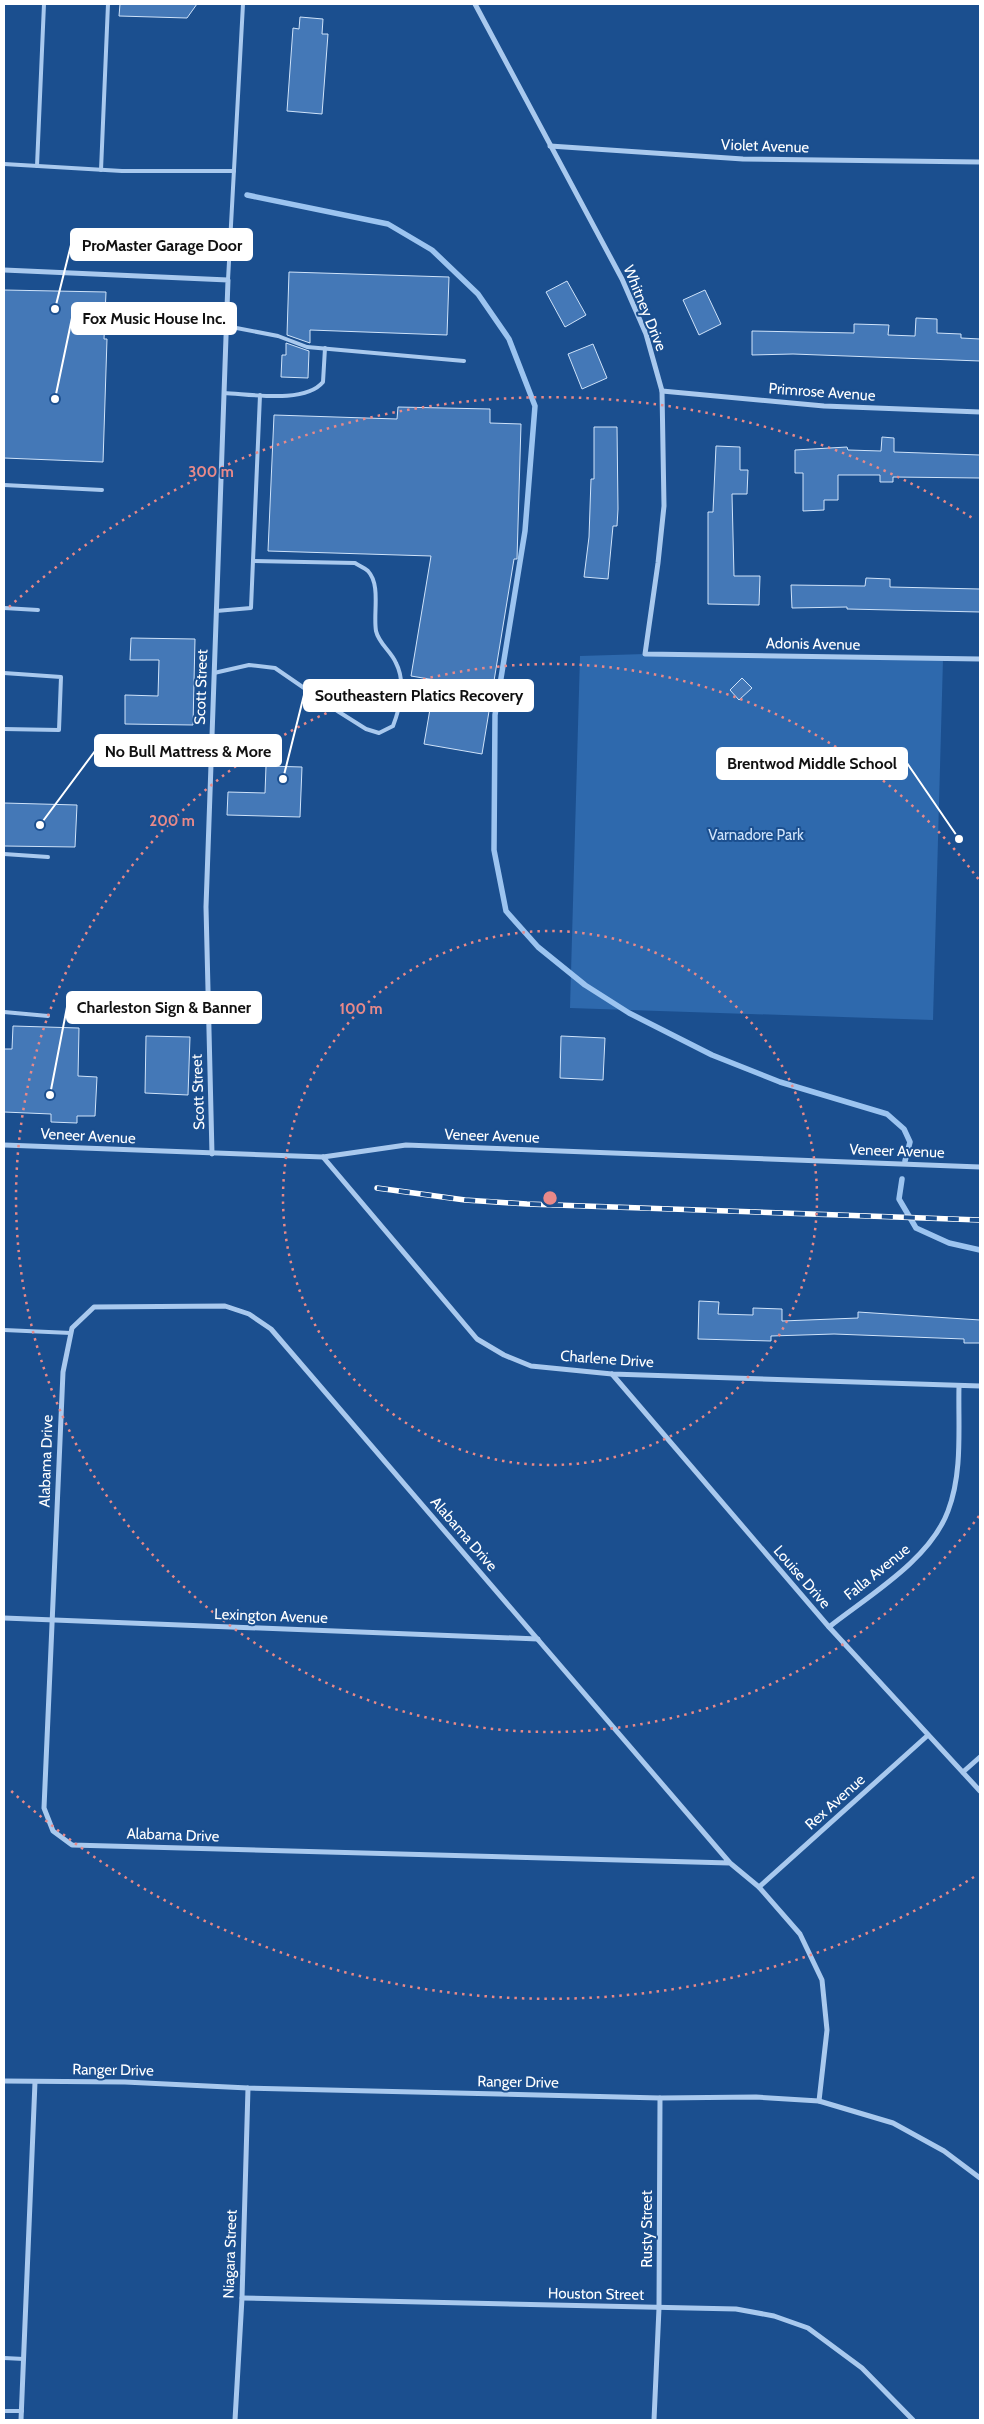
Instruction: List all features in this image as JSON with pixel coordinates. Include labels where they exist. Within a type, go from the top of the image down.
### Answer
[{"type":"street","name":"Whitney Drive","points":[[475,4],[622,279],[646,334],[662,391],[664,506],[645,654]]},
{"type":"street","name":"Violet Avenue","points":[[550,146],[743,159],[980,162]]},
{"type":"street","points":[[4,270],[228,280]]},
{"type":"street","name":"Scott Street","points":[[212,1154],[206,907],[228,280]]},
{"type":"street","name":"Primrose Avenue","points":[[662,391],[824,406],[980,412]]},
{"type":"street","name":"Adonis Avenue","points":[[645,654],[980,659]]},
{"type":"street","name":"Veneer Avenue","points":[[4,1145],[323,1157],[406,1145],[980,1167]]},
{"type":"street","name":"Charlene Drive","points":[[323,1157],[477,1339],[504,1355],[531,1366],[612,1374],[980,1386]]},
{"type":"street","name":"Alabama Drive","points":[[730,1863],[72,1845],[54,1831],[44,1808],[63,1372],[72,1328],[94,1307],[226,1306],[249,1314],[271,1329],[730,1863],[759,1886],[800,1934],[822,1980],[827,2030],[819,2101]]},
{"type":"street","name":"Louise Drive","points":[[612,1374],[828,1627],[980,1792]]},
{"type":"street","name":"Falla Avenue","points":[[828,1627],[919,1555],[948,1512],[954,1491],[958,1458],[958,1386]]},
{"type":"street","name":"Lexington Avenue","points":[[4,1618],[538,1639]]},
{"type":"street","name":"Rex Avenue","points":[[759,1886],[927,1736]]},
{"type":"street","points":[[963,1772],[980,1757]]},
{"type":"street","name":"Ranger Drive","points":[[4,2081],[125,2082],[248,2088],[660,2098],[756,2097],[819,2101],[893,2123],[944,2151],[980,2178]]},
{"type":"street","points":[[21,2420],[35,2082]]},
{"type":"street","name":"Niagara Street","points":[[236,2420],[242,2298],[248,2088]]},
{"type":"street","name":"Rusty Street","points":[[654,2420],[660,2308],[660,2098]]},
{"type":"street","name":"Houston Street","points":[[242,2298],[736,2309],[774,2316],[808,2328],[862,2368],[913,2420]]},
{"type":"lane","points":[[37,166],[44,4]]},
{"type":"lane","points":[[102,170],[108,4]]},
{"type":"lane","points":[[228,280],[243,4]]},
{"type":"lane","points":[[4,164],[102,170],[234,171]]},
{"type":"lane","points":[[226,326],[278,336],[307,346],[464,360]]},
{"type":"lane","points":[[224,393],[301,395],[320,386],[324,377],[325,348]]},
{"type":"lane","points":[[216,611],[251,608],[260,395]]},
{"type":"lane","points":[[4,485],[102,490]]},
{"type":"lane","points":[[214,673],[250,665],[275,668],[339,712],[366,729],[378,733],[393,726],[400,708],[401,684],[397,663],[379,639],[376,630],[374,587],[368,571],[355,563],[253,561]]},
{"type":"lane","points":[[4,608],[38,610]]},
{"type":"lane","points":[[4,673],[61,677],[59,730],[4,729]]},
{"type":"lane","points":[[4,854],[48,856]]},
{"type":"lane","points":[[4,1012],[48,1016]]},
{"type":"lane","points":[[4,1330],[71,1333]]},
{"type":"lane","points":[[4,2358],[24,2359]]},
{"type":"lane","points":[[4,2410],[22,2411]]},
{"type":"green space","name":"Varnadore Park","points":[[645,654],[943,659],[933,1020],[570,1008],[580,656]]},
{"type":"building","points":[[120,4],[197,4],[187,18],[119,16]]},
{"type":"building","points":[[300,17],[323,19],[322,34],[328,34],[322,114],[287,111],[293,28],[299,29]]},
{"type":"building","points":[[289,272],[449,277],[447,335],[310,330],[310,343],[287,335]]},
{"type":"building","points":[[567,281],[586,315],[565,327],[546,292]]},
{"type":"building","points":[[4,290],[106,292],[104,339],[107,339],[103,462],[4,458]]},
{"type":"building","points":[[705,290],[721,324],[699,335],[683,300]]},
{"type":"building","points":[[916,318],[937,319],[937,333],[961,334],[961,338],[980,339],[980,361],[793,354],[752,355],[752,331],[854,333],[854,324],[889,325],[888,335],[915,336]]},
{"type":"building","points":[[286,343],[309,351],[308,378],[281,377],[282,355],[286,355]]},
{"type":"building","points":[[593,344],[607,378],[582,389],[568,354]]},
{"type":"building","points":[[398,407],[490,409],[490,423],[521,424],[517,559],[514,559],[482,754],[424,744],[435,680],[411,676],[431,556],[268,551],[274,415],[397,419]]},
{"type":"building","points":[[594,427],[617,427],[617,526],[613,526],[608,579],[584,577],[589,537],[591,479],[594,479]]},
{"type":"building","points":[[882,437],[894,438],[894,452],[980,455],[980,478],[893,477],[893,482],[880,482],[880,475],[838,475],[838,500],[824,500],[824,510],[803,511],[803,473],[795,473],[795,450],[847,447],[848,450],[881,451]]},
{"type":"building","points":[[716,446],[740,447],[740,470],[748,470],[747,494],[732,494],[734,576],[760,576],[759,605],[708,604],[708,512],[713,512]]},
{"type":"building","points":[[866,578],[890,579],[890,587],[980,589],[980,612],[847,609],[847,607],[792,608],[791,585],[865,586]]},
{"type":"building","points":[[131,638],[195,639],[193,725],[125,724],[125,695],[158,696],[159,660],[130,660]]},
{"type":"building","points":[[742,678],[752,688],[739,700],[730,690]]},
{"type":"building","points":[[266,766],[302,767],[300,817],[227,815],[228,792],[265,793]]},
{"type":"building","points":[[4,803],[77,805],[75,847],[4,846]]},
{"type":"building","points":[[13,1026],[79,1028],[78,1076],[97,1077],[95,1116],[77,1116],[77,1123],[51,1122],[51,1114],[4,1112],[4,1049],[12,1049]]},
{"type":"building","points":[[146,1036],[190,1037],[188,1095],[145,1093]]},
{"type":"building","points":[[561,1036],[605,1038],[603,1080],[560,1078]]},
{"type":"building","points":[[699,1301],[719,1302],[718,1314],[753,1315],[753,1308],[782,1309],[782,1321],[858,1318],[858,1312],[980,1320],[980,1343],[964,1343],[964,1339],[834,1334],[771,1336],[771,1341],[698,1339]]},
{"type":"waterway","points":[[247,195],[388,224],[432,250],[478,294],[509,339],[535,406],[525,531],[495,715],[494,850],[506,911],[538,947],[585,985],[629,1013],[712,1055],[780,1082],[887,1114],[904,1129],[910,1142],[905,1161]]},
{"type":"waterway","points":[[902,1179],[899,1199],[916,1228],[949,1243],[980,1250]]},
{"type":"railway","points":[[377,1188],[465,1200],[527,1204],[980,1220]]},
{"type":"place","name":"ProMaster Garage Door","points":[[55,309]]},
{"type":"place","name":"Fox Music House Inc.","points":[[55,399]]},
{"type":"place","name":"Southeastern Platics Recovery","points":[[283,779]]},
{"type":"place","name":"No Bull Mattress & More","points":[[40,825]]},
{"type":"place","name":"Brentwod Middle School","points":[[959,839]]},
{"type":"place","name":"Charleston Sign & Banner","points":[[50,1095]]}]
